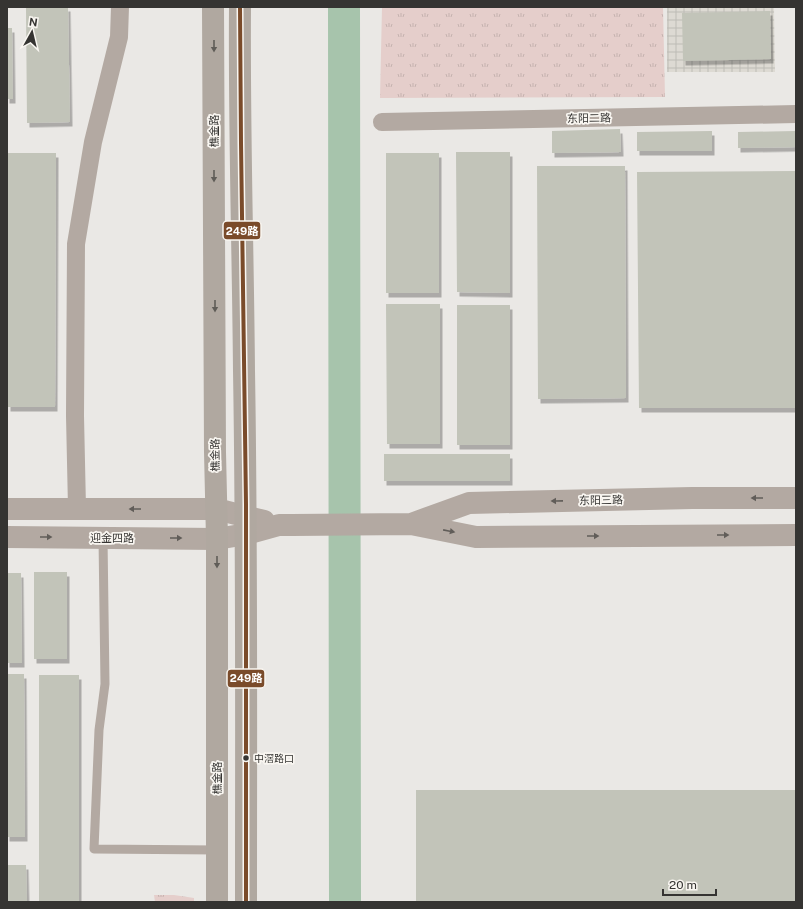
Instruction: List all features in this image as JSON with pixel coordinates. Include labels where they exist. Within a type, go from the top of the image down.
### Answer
[{"type":"highway","name":"樵金路","points":[[213,7],[215,444],[217,539],[217,902]]},
{"type":"highway","points":[[240,7],[246,525],[246,902]]},
{"type":"street","points":[[77,508],[75,416],[76,244],[93,142],[119,37],[120,7]]},
{"type":"street","name":"东阳二路","points":[[382,122],[796,114]]},
{"type":"street","name":"东阳三路","points":[[411,524],[469,503],[692,498],[796,498]]},
{"type":"street","points":[[7,509],[216,509],[246,525]]},
{"type":"street","name":"东阳三路","points":[[246,525],[411,524],[476,537],[796,535]]},
{"type":"street","name":"迎金四路","points":[[7,537],[217,539],[246,525]]},
{"type":"lane","points":[[103,538],[105,684],[99,730],[94,848],[217,850]]},
{"type":"shaded area","points":[[667,7],[774,7],[775,72],[667,72]]},
{"type":"green space","points":[[382,7],[663,7],[665,97],[380,98]]},
{"type":"green space","points":[[154,895],[174,895],[194,898],[194,902],[155,902]]},
{"type":"building","points":[[26,7],[68,7],[70,122],[27,123]]},
{"type":"building","points":[[770,11],[771,59],[683,61],[682,13]]},
{"type":"building","points":[[7,28],[12,28],[13,99],[7,99]]},
{"type":"building","points":[[620,129],[621,152],[552,153],[552,131]]},
{"type":"building","points":[[712,131],[712,151],[637,151],[637,132]]},
{"type":"building","points":[[796,131],[796,147],[738,148],[738,132]]},
{"type":"building","points":[[456,152],[510,152],[510,293],[457,292]]},
{"type":"building","points":[[8,153],[56,153],[55,407],[8,407]]},
{"type":"building","points":[[386,153],[439,153],[439,293],[386,293]]},
{"type":"building","points":[[537,166],[625,166],[626,398],[538,399]]},
{"type":"building","points":[[796,171],[796,408],[639,408],[637,172]]},
{"type":"building","points":[[386,304],[440,304],[440,444],[387,444]]},
{"type":"building","points":[[457,305],[510,305],[510,445],[457,445]]},
{"type":"building","points":[[384,454],[510,454],[510,481],[384,481]]},
{"type":"building","points":[[34,572],[67,572],[67,659],[34,659]]},
{"type":"building","points":[[7,573],[21,573],[22,663],[7,663]]},
{"type":"building","points":[[7,674],[24,674],[25,837],[7,837]]},
{"type":"building","points":[[39,675],[79,675],[79,902],[39,902]]},
{"type":"building","points":[[416,790],[796,790],[796,902],[416,902]]},
{"type":"building","points":[[7,865],[26,865],[27,902],[7,902]]},
{"type":"waterway","points":[[344,7],[345,902]]},
{"type":"transit line","name":"249路","points":[[240,7],[246,504],[246,902]]},
{"type":"place","name":"中滘路口","points":[[246,758]]}]
